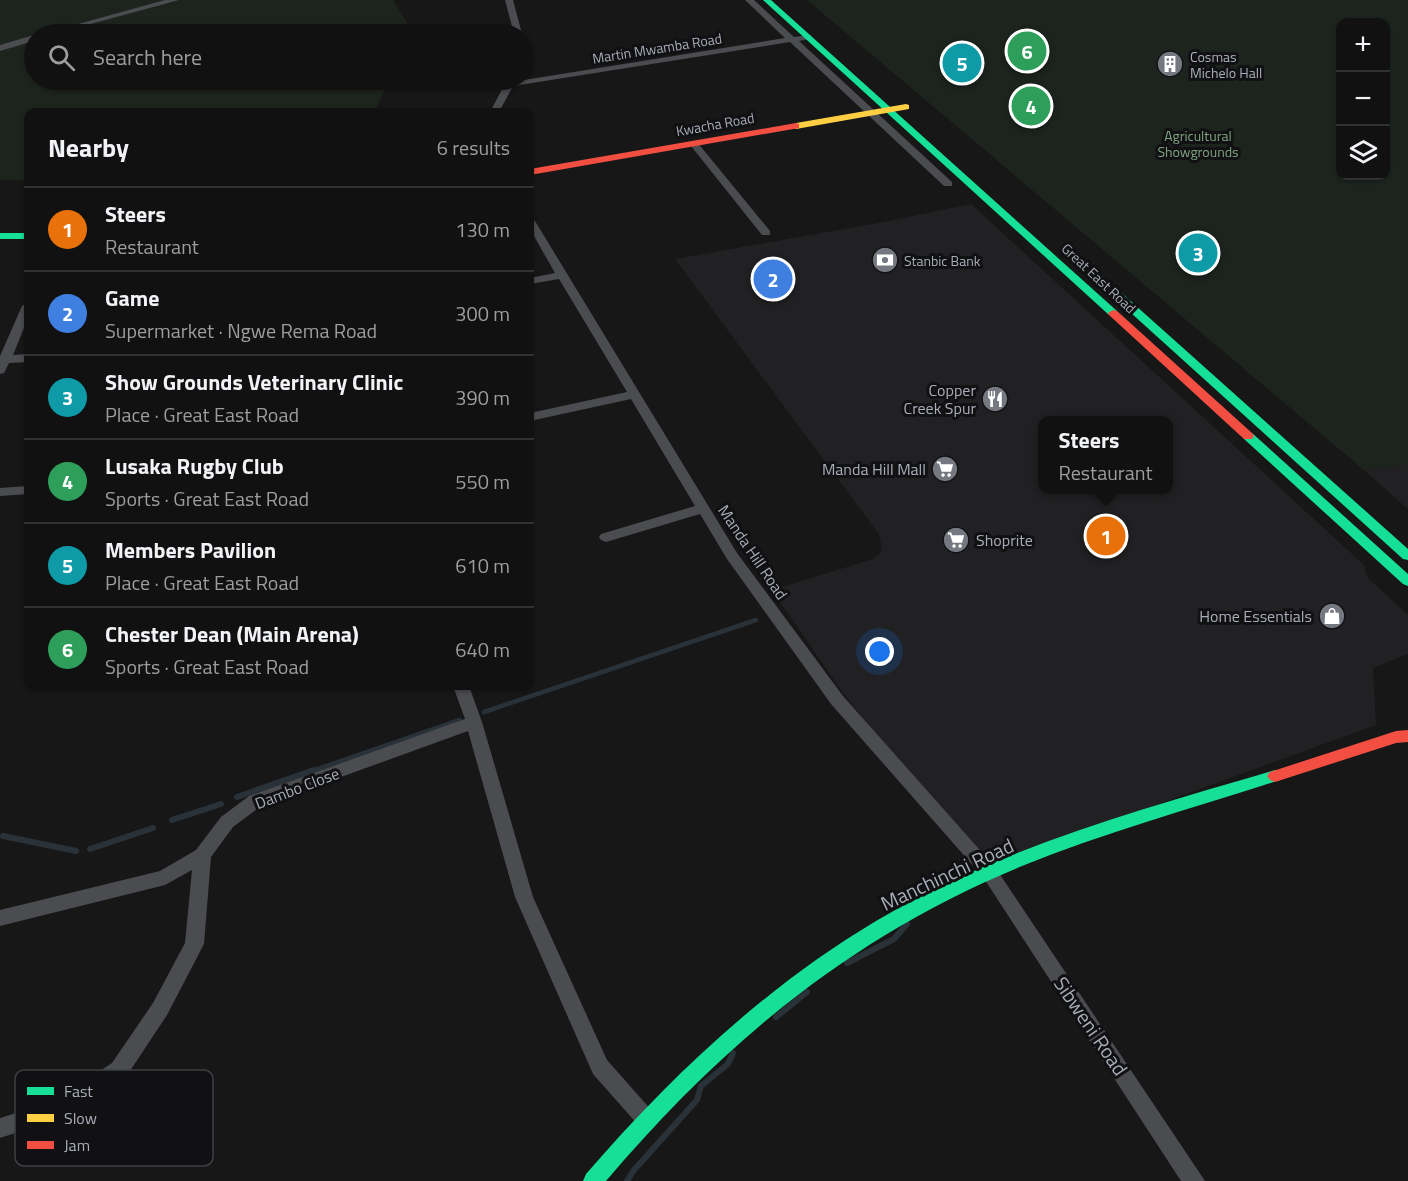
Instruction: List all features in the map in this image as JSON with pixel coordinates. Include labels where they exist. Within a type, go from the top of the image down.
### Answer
[{"type":"main road","name":"Great East Road","points":[[767,0],[1408,581]]},
{"type":"main road","points":[[781,0],[962,157]]},
{"type":"main road","name":"Kwacha Road","points":[[534,171],[906,107]]},
{"type":"main road","points":[[0,236],[24,236]]},
{"type":"main road","name":"Great East Road","points":[[1084,265],[1408,556]]},
{"type":"main road","name":"Manchinchi Road","points":[[593,1181],[646,1119],[726,1040],[778,996],[835,956],[900,916],[989,872],[1114,825],[1404,734]]},
{"type":"street","points":[[84,24],[176,0]]},
{"type":"street","points":[[509,0],[515,24]]},
{"type":"street","points":[[749,0],[948,184]]},
{"type":"street","name":"Martin Mwamba Road","points":[[534,78],[808,37]]},
{"type":"street","points":[[0,48],[24,41]]},
{"type":"street","points":[[497,108],[506,90]]},
{"type":"street","points":[[694,144],[766,233]]},
{"type":"street","name":"Manda Hill Road","points":[[534,228],[702,509],[783,630],[837,700],[989,872]]},
{"type":"street","points":[[534,280],[561,275]]},
{"type":"street","points":[[1,363],[24,314]]},
{"type":"street","points":[[1,363],[24,359]]},
{"type":"street","points":[[534,416],[634,394]]},
{"type":"street","points":[[0,492],[24,490]]},
{"type":"street","points":[[606,537],[702,509]]},
{"type":"street","points":[[462,690],[474,722],[524,897],[600,1067],[646,1119]]},
{"type":"street","name":"Dambo Close","points":[[0,918],[165,877],[202,855],[227,822],[255,801],[474,722]]},
{"type":"street","points":[[119,1070],[160,1010],[194,944],[202,855]]},
{"type":"street","name":"Sibweni Road","points":[[989,872],[1194,1181]]},
{"type":"street","points":[[0,1128],[15,1123]]},
{"type":"shaded area","points":[[971,204],[1364,565],[1367,577],[1408,615],[1408,654],[1373,668],[1376,725],[983,868],[843,693],[778,599],[779,588],[873,559],[880,554],[882,547],[878,533],[675,259],[884,222]]},
{"type":"shaded area","points":[[1408,464],[1408,509],[1365,471]]},
{"type":"green space","points":[[0,0],[393,0],[408,24],[24,24],[24,90],[385,90],[376,108],[24,108],[24,180],[0,180]]},
{"type":"green space","name":"Agricultural Showgrounds","points":[[807,0],[1408,0],[1408,464],[1365,471]]},
{"type":"waterway","points":[[484,712],[756,620]]},
{"type":"waterway","points":[[309,772],[460,720]]},
{"type":"waterway","points":[[237,797],[314,770]]},
{"type":"waterway","points":[[172,820],[221,804]]},
{"type":"waterway","points":[[90,849],[153,828]]},
{"type":"waterway","points":[[3,836],[76,851]]},
{"type":"waterway","points":[[847,963],[894,939],[907,924]]},
{"type":"waterway","points":[[776,1017],[807,992]]},
{"type":"waterway","points":[[627,1181],[634,1170],[697,1100],[701,1086],[728,1064],[733,1053]]},
{"type":"traffic: fast","points":[[767,0],[1113,313]]},
{"type":"traffic: fast","points":[[0,236],[24,236]]},
{"type":"traffic: fast","points":[[1093,273],[1408,556]]},
{"type":"traffic: fast","points":[[1248,436],[1408,581]]},
{"type":"traffic: fast","points":[[593,1181],[667,1098],[748,1022],[837,955],[884,926],[974,879],[1058,845],[1275,776]]},
{"type":"traffic: slow","points":[[796,126],[906,107]]},
{"type":"traffic: jam","points":[[534,171],[796,126]]},
{"type":"traffic: jam","points":[[1113,313],[1248,436]]},
{"type":"traffic: jam","points":[[1275,776],[1396,737],[1408,736]]},
{"type":"place","name":"Chester Dean (Main Arena)","points":[[1027,51]]},
{"type":"place","name":"Members Pavilion","points":[[962,63]]},
{"type":"place","name":"Cosmas Michelo Hall","points":[[1170,64]]},
{"type":"place","name":"Lusaka Rugby Club","points":[[1031,106]]},
{"type":"place","name":"Show Grounds Veterinary Clinic","points":[[1198,253]]},
{"type":"place","name":"Stanbic Bank","points":[[885,260]]},
{"type":"place","name":"Game","points":[[773,279]]},
{"type":"place","name":"Copper Creek Spur","points":[[995,399]]},
{"type":"place","name":"Manda Hill Mall","points":[[945,469]]},
{"type":"place","name":"Steers","points":[[1106,536]]},
{"type":"place","name":"Shoprite","points":[[956,540]]},
{"type":"place","name":"Home Essentials","points":[[1332,616]]}]
